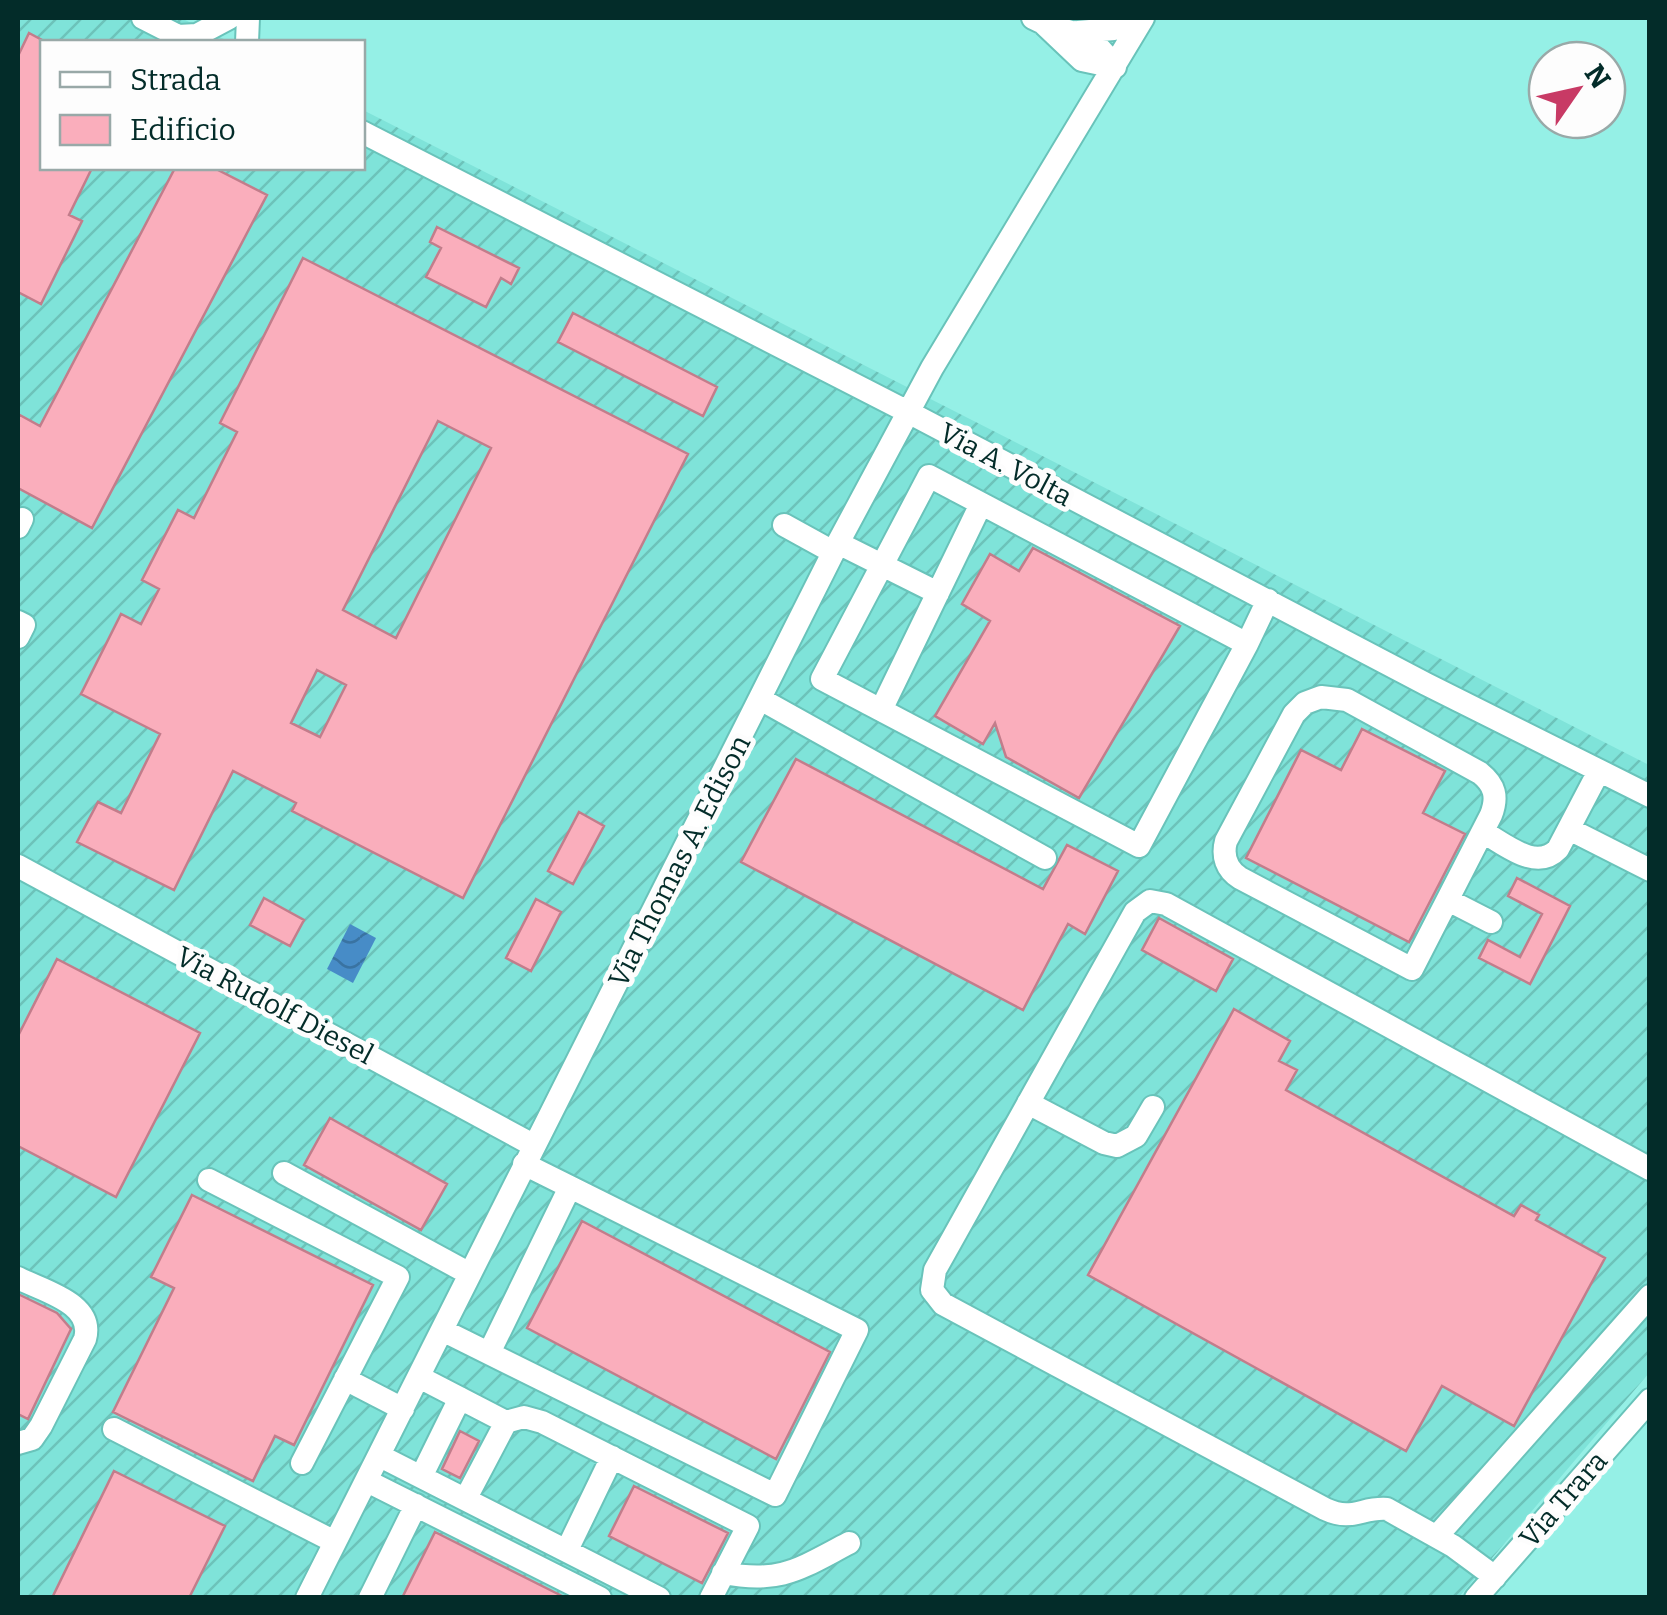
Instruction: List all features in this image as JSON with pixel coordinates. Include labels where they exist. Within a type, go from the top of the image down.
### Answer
[{"type":"street","points":[[143,18],[184,39],[241,29]]},
{"type":"street","points":[[1075,42],[1139,18]]},
{"type":"street","name":"Via Thomas A. Edison","points":[[307,1598],[836,548],[908,412],[1114,68],[1139,18]]},
{"type":"street","points":[[1037,20],[1075,42],[1093,41],[1114,68]]},
{"type":"street","points":[[1073,136],[1083,94],[1075,42]]},
{"type":"street","name":"Via A. Volta","points":[[365,134],[1650,796]]},
{"type":"street","points":[[1248,644],[929,476],[822,679],[1139,846],[1248,644],[1268,600]]},
{"type":"street","points":[[881,710],[981,504]]},
{"type":"street","points":[[784,525],[938,592]]},
{"type":"street","points":[[18,622],[24,625],[18,637]]},
{"type":"street","points":[[1327,696],[1348,700],[1484,776],[1492,785],[1496,802],[1483,832],[1412,968],[1234,874],[1225,857],[1226,841],[1294,714],[1305,703],[1327,696]]},
{"type":"street","points":[[762,700],[1045,858]]},
{"type":"street","points":[[1483,832],[1540,860],[1554,853],[1599,771]]},
{"type":"street","points":[[1568,828],[1650,870]]},
{"type":"street","name":"Via Rudolf Diesel","points":[[18,866],[529,1154],[570,1187],[857,1330],[775,1496],[488,1353]]},
{"type":"street","points":[[1448,900],[1491,922]]},
{"type":"street","points":[[1494,1577],[1437,1536],[1387,1509],[1375,1508],[1346,1517],[1325,1510],[938,1300],[932,1290],[935,1270],[1135,912],[1145,903],[1155,901],[1650,1169]]},
{"type":"street","points":[[1028,1103],[1118,1146],[1136,1136],[1152,1106]]},
{"type":"street","points":[[284,1173],[470,1274]]},
{"type":"street","points":[[209,1180],[398,1278],[302,1463]]},
{"type":"street","points":[[442,1330],[488,1353],[570,1187]]},
{"type":"street","points":[[18,1278],[74,1306],[84,1315],[88,1326],[86,1339],[41,1426],[32,1439],[18,1443]]},
{"type":"street","points":[[1437,1536],[1650,1296]]},
{"type":"street","points":[[419,1377],[506,1422],[533,1419],[748,1526],[710,1598]]},
{"type":"street","points":[[345,1380],[403,1409]]},
{"type":"street","points":[[422,1475],[460,1398]]},
{"type":"street","name":"Via Trara","points":[[1476,1598],[1650,1400]]},
{"type":"street","points":[[466,1498],[506,1422]]},
{"type":"street","points":[[114,1429],[335,1542]]},
{"type":"street","points":[[380,1456],[659,1598]]},
{"type":"street","points":[[568,1550],[612,1457]]},
{"type":"street","points":[[367,1480],[600,1598]]},
{"type":"street","points":[[370,1598],[416,1505]]},
{"type":"street","points":[[723,1573],[757,1578],[779,1576],[848,1543]]},
{"type":"shaded area","points":[[18,18],[181,18],[226,40],[40,40],[40,170],[365,170],[365,111],[1649,765],[1649,1373],[1459,1597],[18,1597]]},
{"type":"water","points":[[350,924],[376,938],[353,983],[327,969]]},
{"type":"building","points":[[29,33],[42,40],[40,170],[91,170],[69,215],[82,221],[41,304],[18,292],[18,56]]},
{"type":"building","points":[[174,170],[218,170],[267,195],[92,528],[18,488],[18,414],[40,426]]},
{"type":"building","points":[[437,227],[519,268],[511,284],[501,278],[486,307],[426,277],[441,248],[430,242]]},
{"type":"building","points":[[303,258],[688,454],[463,898],[292,811],[296,803],[233,771],[174,890],[77,842],[98,802],[121,813],[160,734],[81,694],[121,614],[141,624],[159,589],[142,580],[178,510],[194,518],[237,432],[220,423]],"holes":[[[438,421],[491,448],[396,638],[343,610]],[[317,670],[346,685],[320,737],[291,723]]]},
{"type":"building","points":[[573,313],[717,387],[703,416],[558,342]]},
{"type":"building","points":[[1033,548],[1180,626],[1079,798],[1006,757],[995,723],[983,744],[935,716],[990,621],[962,604],[990,554],[1019,571]]},
{"type":"building","points":[[1362,729],[1445,771],[1423,813],[1465,834],[1409,942],[1246,858],[1301,750],[1341,770]]},
{"type":"building","points":[[796,759],[1043,889],[1067,845],[1118,871],[1085,934],[1068,924],[1023,1010],[741,862]]},
{"type":"building","points":[[579,812],[604,826],[573,884],[548,871]]},
{"type":"building","points":[[1517,878],[1570,906],[1530,984],[1479,958],[1488,940],[1520,957],[1542,914],[1508,896]]},
{"type":"building","points":[[264,898],[304,920],[290,946],[250,925]]},
{"type":"building","points":[[536,899],[561,912],[531,971],[506,958]]},
{"type":"building","points":[[1159,918],[1233,959],[1216,991],[1142,950]]},
{"type":"building","points":[[57,959],[200,1033],[116,1197],[18,1146],[18,1036]]},
{"type":"building","points":[[1234,1009],[1290,1041],[1279,1061],[1297,1070],[1286,1090],[1514,1216],[1521,1205],[1539,1215],[1536,1220],[1605,1258],[1514,1426],[1442,1386],[1406,1451],[1088,1275]]},
{"type":"building","points":[[330,1118],[447,1184],[421,1230],[304,1165]]},
{"type":"building","points":[[192,1195],[373,1285],[294,1445],[275,1436],[253,1481],[113,1412],[174,1288],[151,1277]]},
{"type":"building","points":[[582,1221],[830,1352],[776,1459],[527,1328]]},
{"type":"building","points":[[18,1294],[57,1313],[71,1329],[28,1419],[18,1414]]},
{"type":"building","points":[[460,1431],[479,1441],[460,1478],[442,1469]]},
{"type":"building","points":[[114,1471],[225,1526],[189,1598],[52,1598]]},
{"type":"building","points":[[634,1486],[728,1533],[702,1583],[609,1536]]},
{"type":"building","points":[[435,1532],[566,1598],[402,1598]]}]
